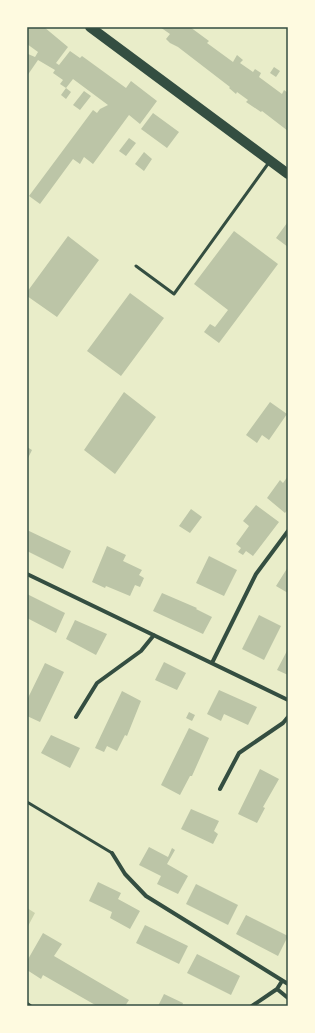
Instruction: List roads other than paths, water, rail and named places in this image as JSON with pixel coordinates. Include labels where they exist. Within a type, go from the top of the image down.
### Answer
[{"type":"main road","points":[[90,27],[288,174]]},
{"type":"street","points":[[212,663],[256,574],[288,531]]},
{"type":"street","points":[[27,574],[288,700]]},
{"type":"street","points":[[76,717],[97,683],[141,651],[154,635]]},
{"type":"street","points":[[220,789],[239,753],[283,723],[288,717]]},
{"type":"street","points":[[112,853],[125,874],[146,896],[288,984]]},
{"type":"street","points":[[252,1006],[277,989],[282,981]]},
{"type":"street","points":[[277,989],[288,998]]},
{"type":"lane","points":[[136,266],[174,294],[270,161]]},
{"type":"lane","points":[[27,802],[112,853]]}]
